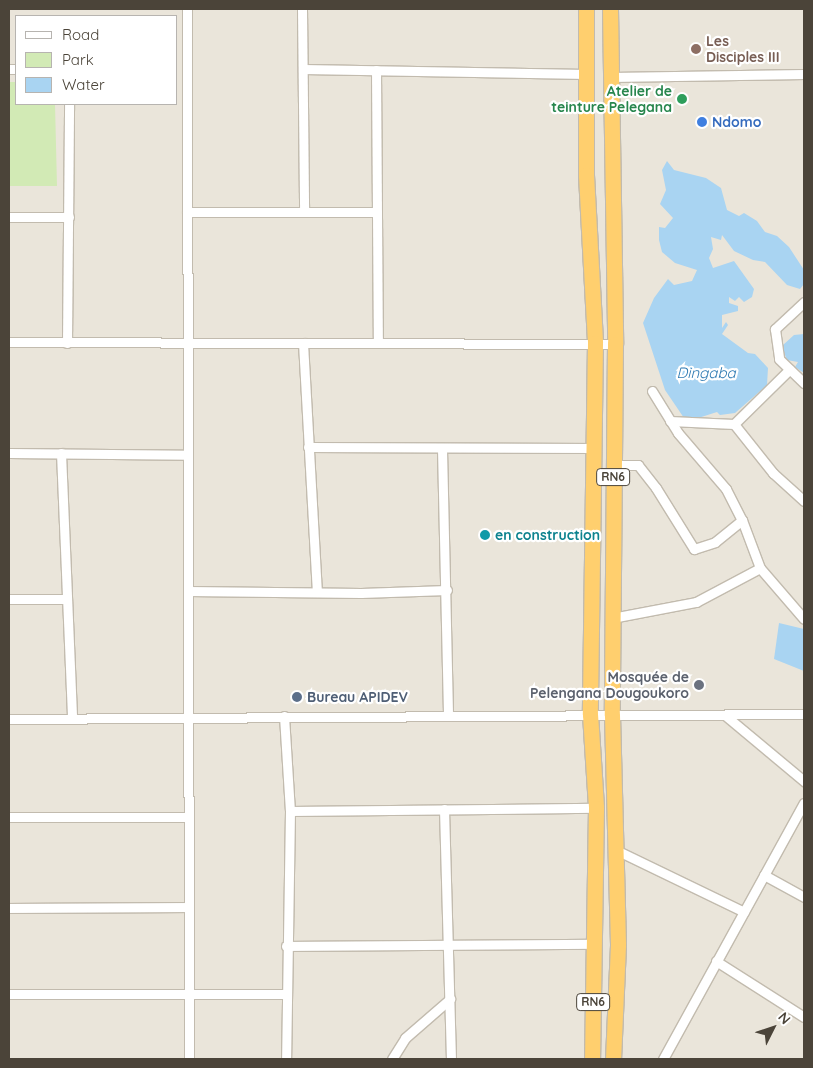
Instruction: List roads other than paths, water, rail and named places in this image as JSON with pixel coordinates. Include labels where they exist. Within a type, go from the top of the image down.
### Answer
[{"type":"highway","name":"RN6","points":[[586,9],[586,175],[595,343],[590,714],[596,808],[592,1059]]},
{"type":"highway","name":"RN6","points":[[610,9],[615,344],[612,715],[618,945],[613,1059]]},
{"type":"street","points":[[187,9],[188,1059]]},
{"type":"street","points":[[302,9],[304,212]]},
{"type":"street","points":[[303,69],[587,74]]},
{"type":"street","points":[[178,70],[187,70]]},
{"type":"street","points":[[376,70],[378,342]]},
{"type":"street","points":[[611,77],[804,74]]},
{"type":"street","points":[[67,342],[69,105]]},
{"type":"street","points":[[187,212],[377,212]]},
{"type":"street","points":[[9,217],[69,217]]},
{"type":"street","points":[[804,302],[775,329],[779,359],[804,383]]},
{"type":"street","points":[[9,342],[615,344]]},
{"type":"street","points":[[303,343],[317,592]]},
{"type":"street","points":[[734,424],[790,369]]},
{"type":"street","points":[[652,391],[670,420],[726,489],[742,520],[760,568],[804,619]]},
{"type":"street","points":[[670,420],[734,424],[773,473],[804,501]]},
{"type":"street","points":[[308,447],[442,449],[595,448]]},
{"type":"street","points":[[442,449],[447,590],[448,715]]},
{"type":"street","points":[[9,453],[188,456]]},
{"type":"street","points":[[61,454],[72,719]]},
{"type":"street","points":[[614,465],[638,465],[656,488],[694,550],[715,542],[742,520]]},
{"type":"street","points":[[612,618],[696,602],[760,568]]},
{"type":"street","points":[[188,591],[447,590]]},
{"type":"street","points":[[9,599],[67,599]]},
{"type":"street","points":[[9,719],[590,714],[726,716],[804,714]]},
{"type":"street","points":[[284,716],[290,811],[285,994],[286,1059]]},
{"type":"street","points":[[726,716],[804,781]]},
{"type":"street","points":[[663,1059],[804,803]]},
{"type":"street","points":[[290,811],[596,808]]},
{"type":"street","points":[[444,809],[446,943],[450,999],[451,1059]]},
{"type":"street","points":[[9,817],[189,817]]},
{"type":"street","points":[[616,850],[744,912]]},
{"type":"street","points":[[764,875],[804,897]]},
{"type":"street","points":[[9,908],[188,907]]},
{"type":"street","points":[[286,946],[446,943],[595,944]]},
{"type":"street","points":[[716,961],[804,1017]]},
{"type":"street","points":[[9,994],[188,996],[285,994]]},
{"type":"street","points":[[392,1059],[405,1038],[450,999]]},
{"type":"water","name":"Dingaba","points":[[667,161],[674,170],[706,178],[721,188],[727,210],[739,216],[744,213],[757,221],[765,232],[777,236],[789,247],[804,270],[804,284],[800,289],[787,285],[765,262],[753,260],[734,251],[722,235],[721,240],[711,237],[713,249],[709,258],[713,268],[734,261],[754,289],[752,297],[744,302],[739,297],[735,301],[729,297],[729,303],[738,306],[738,311],[722,315],[722,328],[726,322],[728,325],[722,334],[748,353],[755,354],[768,368],[767,385],[735,413],[720,415],[717,412],[695,419],[684,418],[665,390],[643,323],[654,298],[668,279],[674,285],[692,281],[697,270],[675,263],[662,252],[659,240],[659,227],[665,228],[673,218],[660,204],[666,190],[662,170]]},
{"type":"water","points":[[804,334],[804,373],[795,367],[798,362],[787,360],[783,345],[794,335]]},
{"type":"water","points":[[779,623],[804,629],[804,671],[774,659]]},
{"type":"place","name":"Les Disciples III","points":[[696,49]]},
{"type":"place","name":"Atelier de teinture Pelegana","points":[[682,99]]},
{"type":"place","name":"Ndomo","points":[[702,122]]},
{"type":"place","name":"en construction","points":[[485,535]]},
{"type":"place","name":"Mosquée de Pelengana Dougoukoro","points":[[699,685]]},
{"type":"place","name":"Bureau APIDEV","points":[[297,697]]}]
